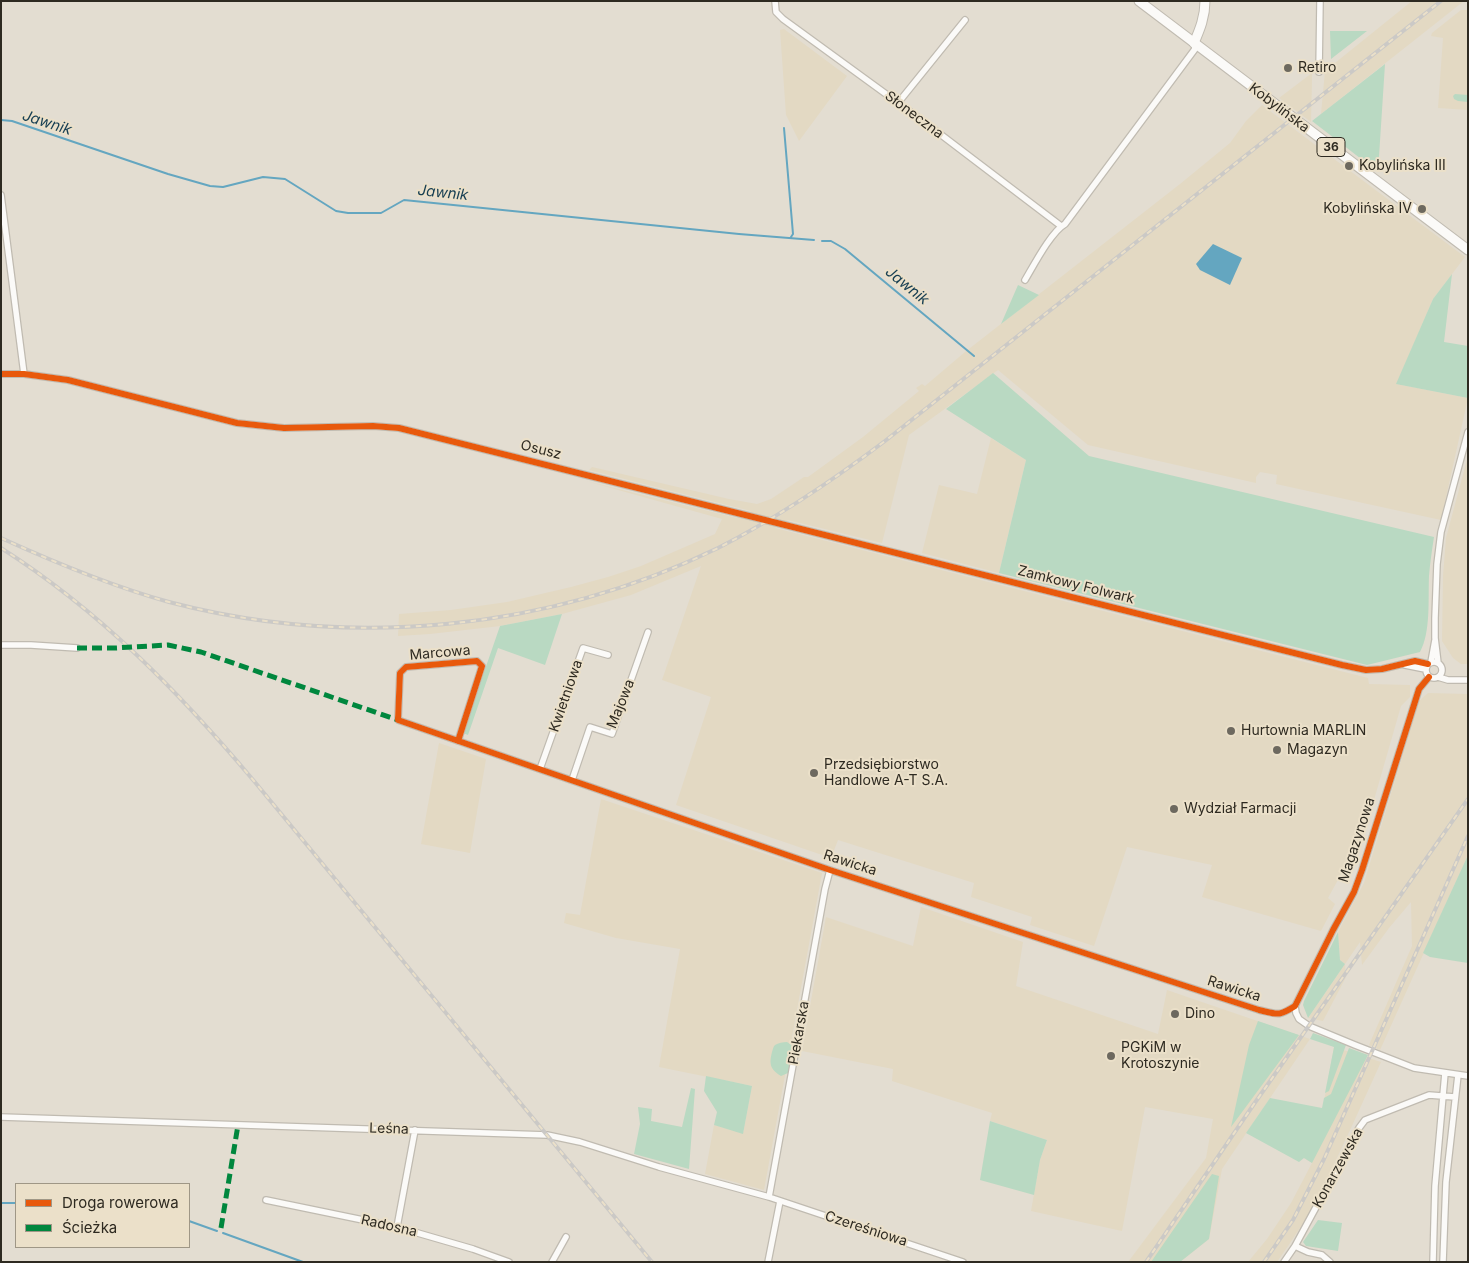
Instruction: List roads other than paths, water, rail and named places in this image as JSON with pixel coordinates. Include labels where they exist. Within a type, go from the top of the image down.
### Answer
[{"type":"main road","name":"Kobylińska","points":[[1138,1],[1468,250]]},
{"type":"main road","points":[[1194,43],[1202,25],[1205,1]]},
{"type":"street","name":"Słoneczna","points":[[775,1],[778,16],[898,103],[1061,226]]},
{"type":"street","points":[[1319,72],[1320,1]]},
{"type":"street","points":[[898,103],[965,20]]},
{"type":"street","points":[[1026,280],[1047,244],[1061,226],[1065,224],[1195,49],[1194,43]]},
{"type":"street","points":[[1,195],[24,374]]},
{"type":"street","name":"Osusz","points":[[1,374],[24,374],[68,380],[228,422],[279,428],[374,426],[399,428],[746,515]]},
{"type":"street","points":[[1458,680],[1442,671],[1438,663],[1435,638],[1438,549],[1468,432]]},
{"type":"street","name":"Zamkowy Folwark","points":[[746,515],[1342,665],[1366,670],[1382,669],[1415,661],[1428,665]]},
{"type":"street","name":"Majowa","points":[[572,780],[590,727],[612,734],[648,632]]},
{"type":"street","points":[[1435,638],[1425,672],[1429,677],[1433,678],[1468,680]]},
{"type":"street","points":[[1,645],[77,648]]},
{"type":"street","name":"Kwietniowa","points":[[540,769],[583,648],[608,655]]},
{"type":"street","name":"Marcowa","points":[[398,720],[400,673],[406,667],[477,661],[482,666],[458,741]]},
{"type":"street","points":[[1428,665],[1438,663]]},
{"type":"street","points":[[1438,677],[1442,671]]},
{"type":"street","name":"Magazynowa","points":[[1295,1006],[1354,892],[1363,869],[1419,690],[1429,677]]},
{"type":"street","name":"Rawicka","points":[[398,720],[830,870],[1259,1010],[1284,1014],[1295,1006]]},
{"type":"street","name":"Piekarska","points":[[769,1197],[824,889],[830,870]]},
{"type":"street","points":[[1295,1006],[1299,1019],[1309,1026],[1418,1068],[1468,1076]]},
{"type":"street","points":[[1433,1262],[1435,1186],[1445,1073]]},
{"type":"street","points":[[1443,1262],[1446,1186],[1458,1075]]},
{"type":"street","name":"Konarzewska","points":[[1284,1262],[1295,1246],[1365,1120],[1429,1096],[1455,1097]]},
{"type":"street","name":"Leśna","points":[[1,1117],[547,1135],[769,1197]]},
{"type":"street","points":[[397,1227],[415,1130]]},
{"type":"street","points":[[1435,1186],[1446,1186]]},
{"type":"street","name":"Czereśniowa","points":[[769,1197],[963,1262]]},
{"type":"street","name":"Radosna","points":[[266,1200],[397,1227],[509,1262]]},
{"type":"street","points":[[768,1262],[780,1201]]},
{"type":"street","points":[[552,1262],[566,1237]]},
{"type":"street","points":[[1295,1246],[1308,1252],[1322,1255],[1330,1262]]},
{"type":"water","points":[[1213,244],[1242,258],[1230,285],[1200,270],[1196,264]]},
{"type":"waterway","name":"Jawnik","points":[[1,120],[12,121],[168,174],[210,186],[223,187],[263,177],[285,179],[336,211],[348,213],[381,213],[404,200],[814,240]]},
{"type":"waterway","points":[[784,128],[793,234],[791,237]]},
{"type":"waterway","name":"Jawnik","points":[[822,241],[831,241],[845,249],[974,356]]},
{"type":"waterway","points":[[1,1203],[15,1203]]},
{"type":"waterway","points":[[190,1221],[217,1231]]},
{"type":"waterway","points":[[223,1233],[303,1262]]},
{"type":"railway","points":[[1,538],[84,573],[126,589],[169,602],[238,617],[308,625],[378,628],[448,624],[518,614],[587,598],[653,576],[718,548],[762,524],[824,485],[865,456],[1441,1]]},
{"type":"railway","points":[[1,548],[72,598],[105,626],[197,716],[254,781],[652,1262]]},
{"type":"railway","points":[[1146,1262],[1254,1104],[1468,799]]},
{"type":"railway","points":[[1264,1262],[1293,1220],[1324,1159],[1468,836]]},
{"type":"place","name":"Retiro","points":[[1288,68]]},
{"type":"place","name":"Kobylińska III","points":[[1349,166]]},
{"type":"place","name":"Kobylińska IV","points":[[1422,209]]},
{"type":"place","name":"Hurtownia MARLIN","points":[[1231,731]]},
{"type":"place","name":"Magazyn","points":[[1277,750]]},
{"type":"place","name":"Przedsiębiorstwo Handlowe A-T S.A.","points":[[814,773]]},
{"type":"place","name":"Wydział Farmacji","points":[[1174,809]]},
{"type":"place","name":"Dino","points":[[1175,1014]]},
{"type":"place","name":"PGKiM w Krotoszynie","points":[[1111,1056]]}]
